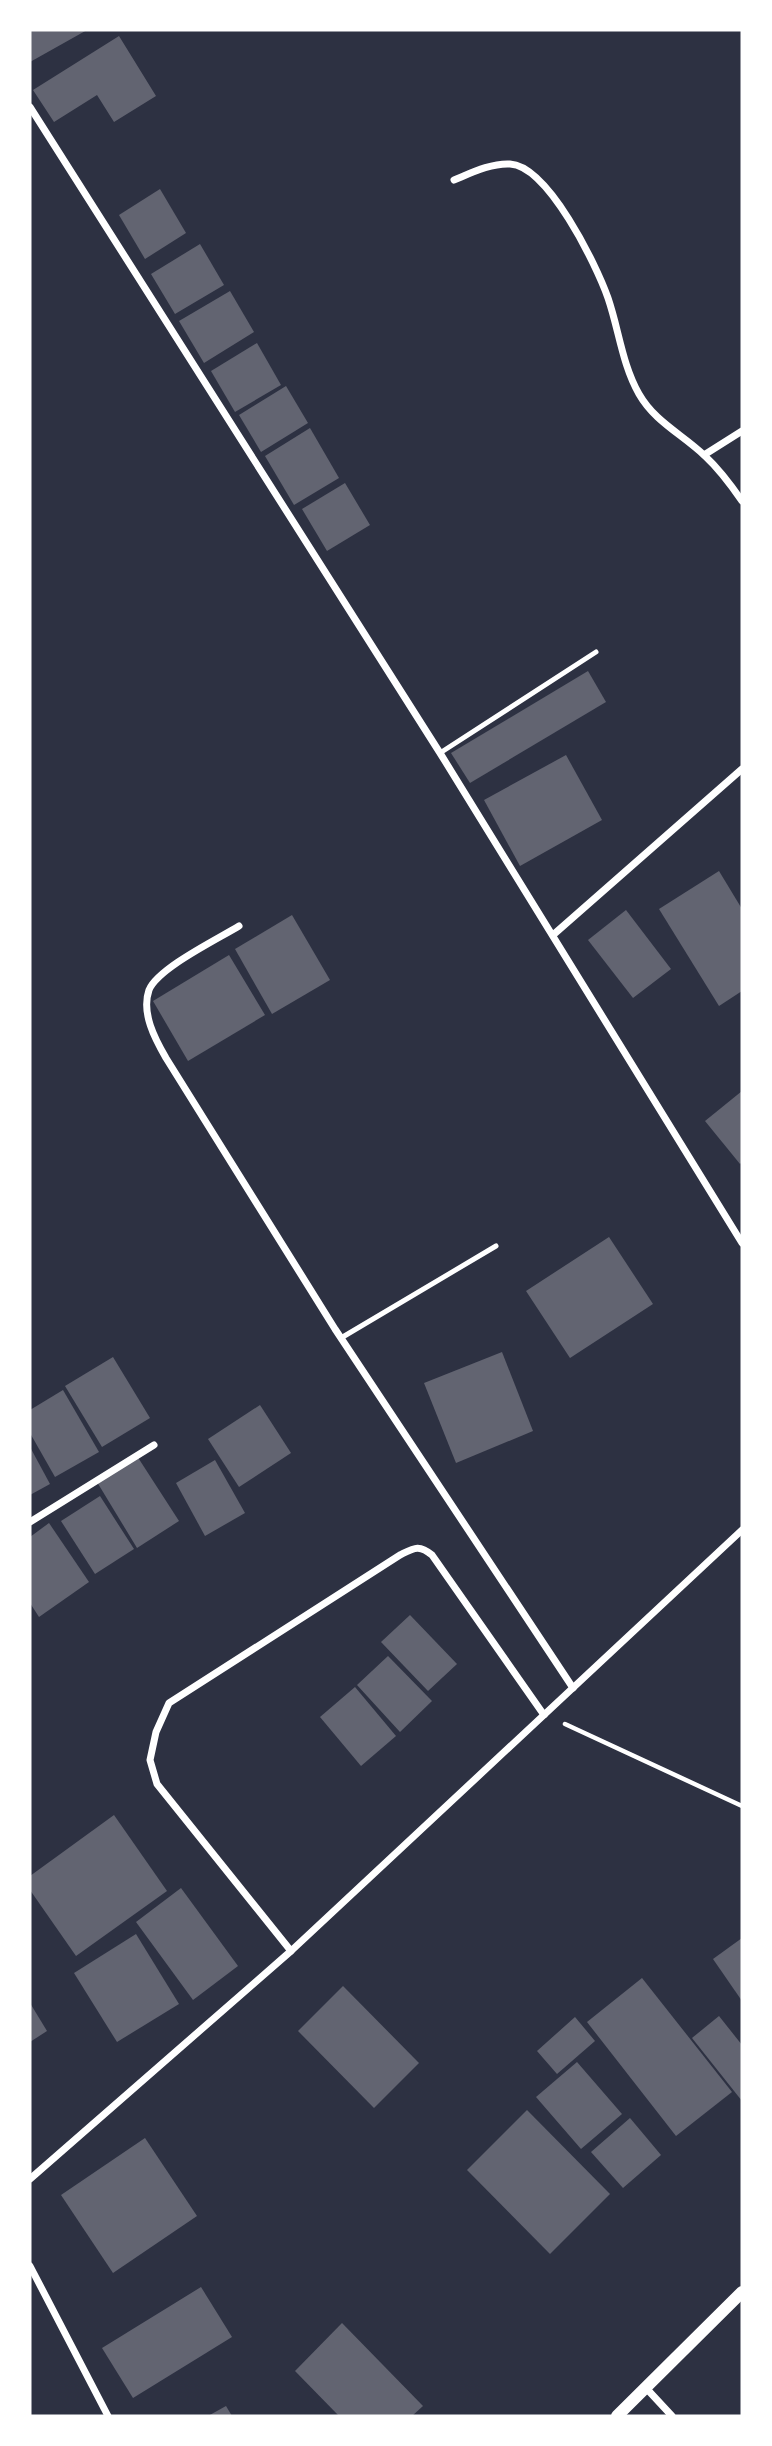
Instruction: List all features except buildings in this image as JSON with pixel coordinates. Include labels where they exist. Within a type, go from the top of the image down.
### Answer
[{"type":"street","points":[[30,107],[440,753],[742,1243]]},
{"type":"street","points":[[454,180],[487,167],[511,164],[527,169],[547,187],[574,228],[608,298],[624,360],[638,392],[650,411],[704,455],[727,479],[742,501]]},
{"type":"street","points":[[704,455],[742,431]]},
{"type":"street","points":[[553,935],[742,769]]},
{"type":"street","points":[[239,926],[164,971],[149,989],[147,1006],[152,1031],[166,1058],[341,1338],[573,1688]]},
{"type":"street","points":[[30,1522],[154,1445]]},
{"type":"street","points":[[30,2179],[292,1951],[742,1530]]},
{"type":"street","points":[[292,1951],[158,1784],[150,1760],[156,1732],[169,1703],[417,1546],[423,1547],[432,1555],[544,1715]]},
{"type":"street","points":[[30,2266],[108,2416]]},
{"type":"street","points":[[617,2416],[742,2292]]},
{"type":"street","points":[[646,2388],[672,2416]]},
{"type":"lane","points":[[440,753],[596,652]]},
{"type":"lane","points":[[341,1338],[496,1246]]},
{"type":"path","points":[[544,1715],[742,1806]]}]
